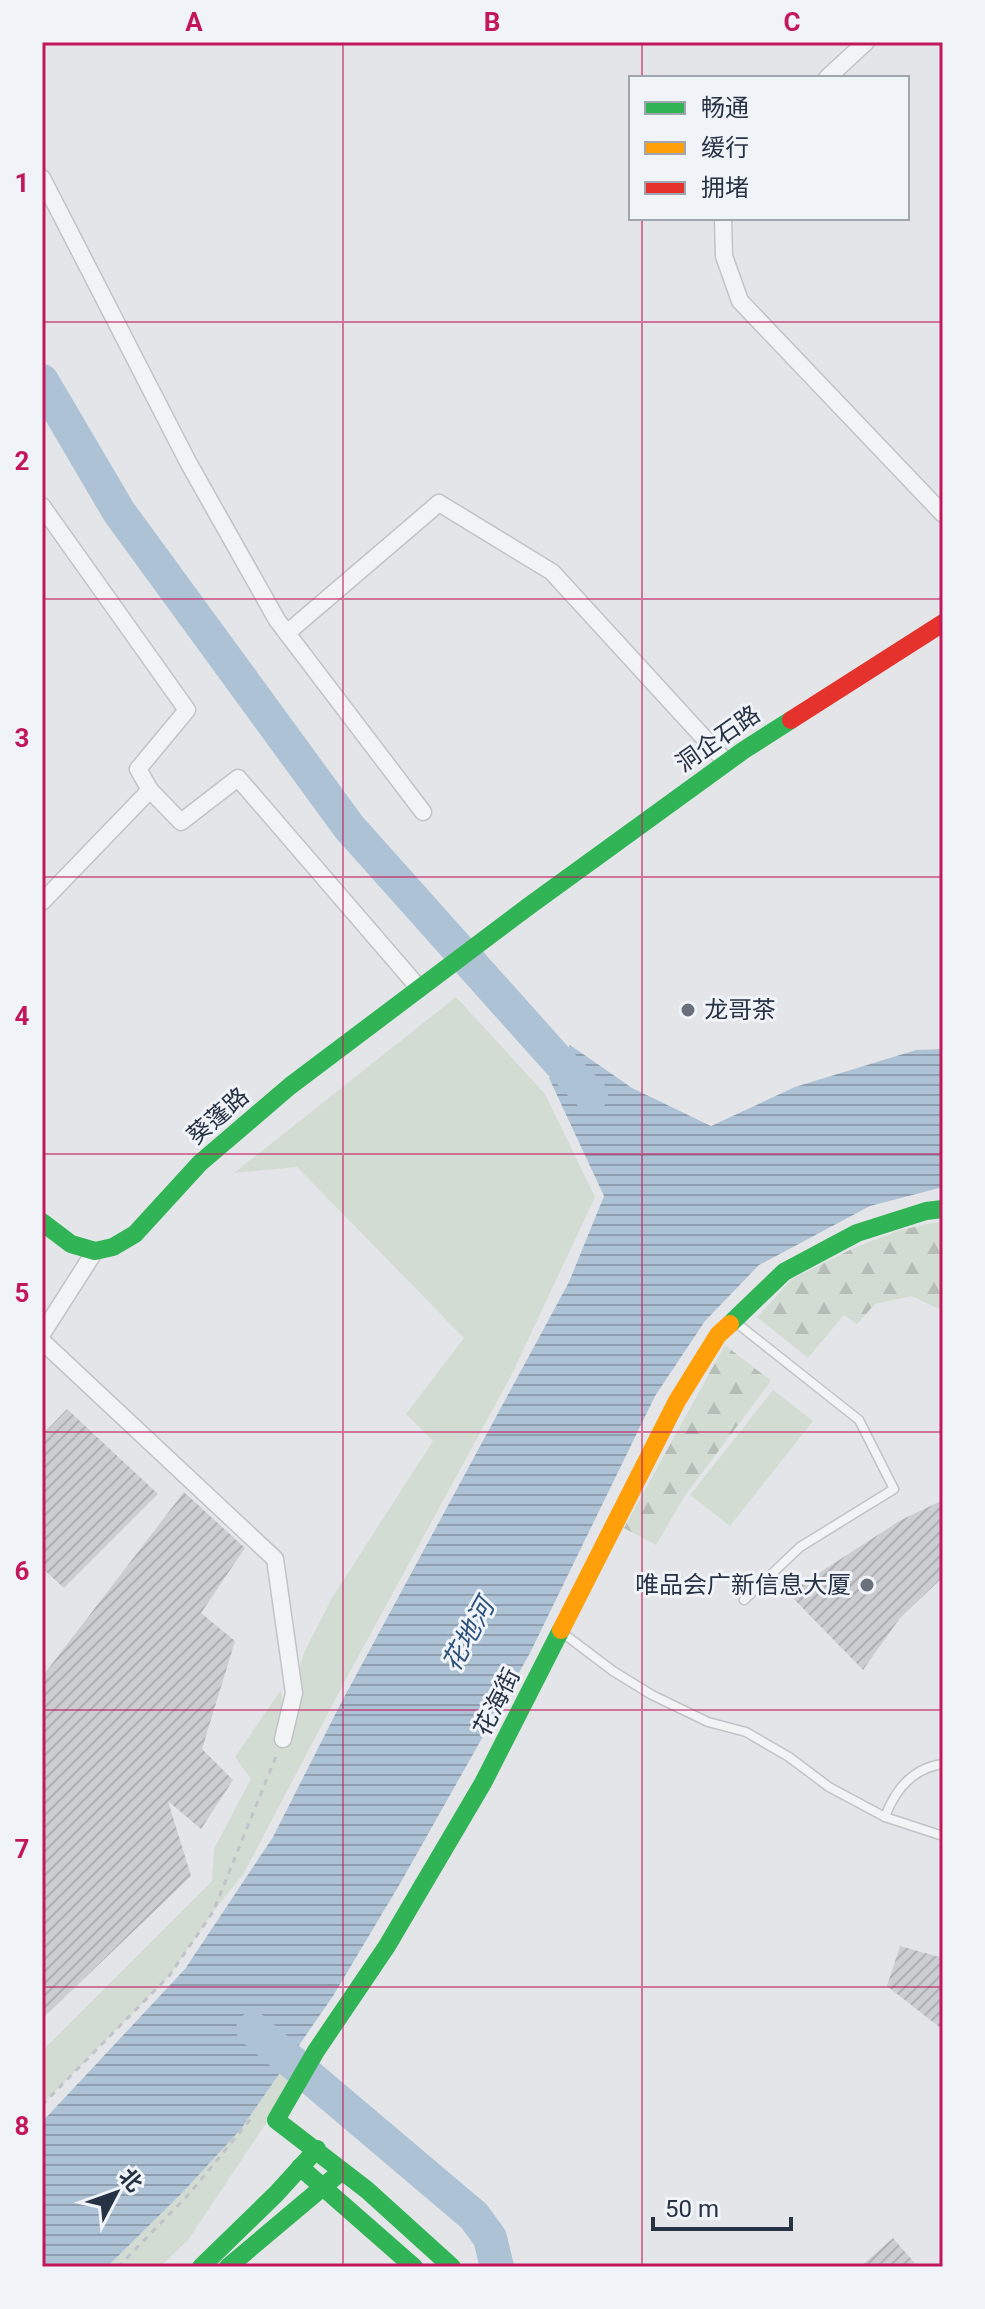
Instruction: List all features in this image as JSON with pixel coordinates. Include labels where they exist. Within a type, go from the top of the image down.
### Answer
[{"type":"street","points":[[829,76],[866,42]]},
{"type":"street","points":[[42,178],[188,462],[277,620],[423,812]]},
{"type":"street","points":[[723,220],[724,256],[740,301],[943,514]]},
{"type":"street","points":[[287,633],[439,503],[552,572],[726,762]]},
{"type":"street","points":[[42,506],[187,710],[138,769],[150,790],[181,822],[238,778],[423,986]]},
{"type":"street","name":"洞企石路","points":[[423,986],[726,762],[943,623]]},
{"type":"street","points":[[42,902],[150,790]]},
{"type":"street","name":"葵蓬路","points":[[95,1251],[113,1247],[135,1234],[200,1163],[242,1125],[423,986]]},
{"type":"street","name":"花海街","points":[[452,2267],[317,2149],[276,2120],[318,2048],[357,1993],[443,1853],[483,1783],[677,1401],[718,1335],[784,1272],[857,1233],[926,1211],[943,1209]]},
{"type":"street","points":[[42,1222],[71,1244],[95,1251],[42,1334]]},
{"type":"street","points":[[42,1341],[275,1559],[294,1693],[283,1739]]},
{"type":"street","points":[[201,2267],[317,2149]]},
{"type":"street","points":[[300,2167],[414,2267]]},
{"type":"street","points":[[228,2267],[342,2170]]},
{"type":"lane","points":[[734,1320],[859,1420],[894,1489],[800,1547],[744,1600]]},
{"type":"lane","points":[[560,1631],[613,1671],[652,1695],[708,1722],[746,1732],[789,1757],[829,1787],[885,1817],[943,1836]]},
{"type":"lane","points":[[885,1817],[892,1797],[910,1777],[943,1764]]},
{"type":"path","points":[[42,2105],[169,1976],[213,1912],[283,1739]]},
{"type":"path","points":[[118,2267],[190,2193],[261,2107]]},
{"type":"green space","points":[[456,997],[545,1094],[595,1197],[511,1376],[244,1873],[169,1976],[42,2105],[42,2051],[212,1881],[214,1849],[251,1779],[235,1757],[281,1690],[284,1735],[303,1655],[332,1598],[433,1441],[406,1414],[464,1338],[297,1167],[234,1173]]},
{"type":"green space","points":[[943,1221],[943,1311],[912,1296],[875,1304],[857,1324],[844,1315],[808,1358],[757,1317],[792,1279],[856,1247],[900,1230]]},
{"type":"green space","points":[[725,1345],[771,1381],[684,1497],[656,1545],[624,1528]]},
{"type":"green space","points":[[773,1390],[813,1421],[730,1526],[690,1495]]},
{"type":"green space","points":[[284,2066],[299,2074],[188,2240],[160,2267],[107,2267],[241,2129]]},
{"type":"water","name":"花地河","points":[[570,1045],[632,1088],[711,1126],[795,1087],[916,1050],[943,1049],[943,1187],[870,1206],[759,1265],[705,1321],[655,1396],[530,1653],[401,1882],[333,1996],[241,2129],[107,2267],[42,2267],[42,2122],[185,1969],[273,1837],[341,1703],[569,1282],[604,1196],[549,1078]]},
{"type":"building","points":[[67,1409],[158,1494],[64,1588],[42,1568],[42,1435]]},
{"type":"building","points":[[184,1492],[245,1548],[201,1613],[235,1641],[202,1749],[233,1780],[201,1829],[168,1801],[191,1876],[42,2019],[42,1677]]},
{"type":"building","name":"唯品会广新信息大厦","points":[[943,1500],[943,1577],[900,1618],[863,1670],[788,1593],[901,1520]]},
{"type":"building","points":[[900,1946],[943,1958],[943,2030],[887,1986]]},
{"type":"building","points":[[893,2238],[918,2267],[860,2267]]},
{"type":"waterway","points":[[42,381],[119,512],[349,827],[591,1095]]},
{"type":"waterway","points":[[253,2029],[474,2216],[490,2238],[497,2267]]},
{"type":"traffic: fast","points":[[42,1222],[71,1244],[95,1251],[113,1247],[135,1234],[200,1163],[290,1086],[529,906],[744,750],[791,720]]},
{"type":"traffic: fast","points":[[730,1324],[784,1272],[857,1233],[926,1211],[943,1209]]},
{"type":"traffic: fast","points":[[452,2267],[367,2190],[276,2120],[316,2051],[387,1946],[483,1783],[561,1630]]},
{"type":"traffic: fast","points":[[201,2267],[317,2149]]},
{"type":"traffic: fast","points":[[300,2167],[414,2267]]},
{"type":"traffic: fast","points":[[228,2267],[336,2176]]},
{"type":"traffic: slow","points":[[561,1630],[677,1401],[718,1335],[730,1324]]},
{"type":"traffic: jam","points":[[791,720],[943,623]]},
{"type":"place","name":"龙哥茶","points":[[688,1010]]},
{"type":"place","name":"唯品会广新信息大厦","points":[[867,1585]]}]
